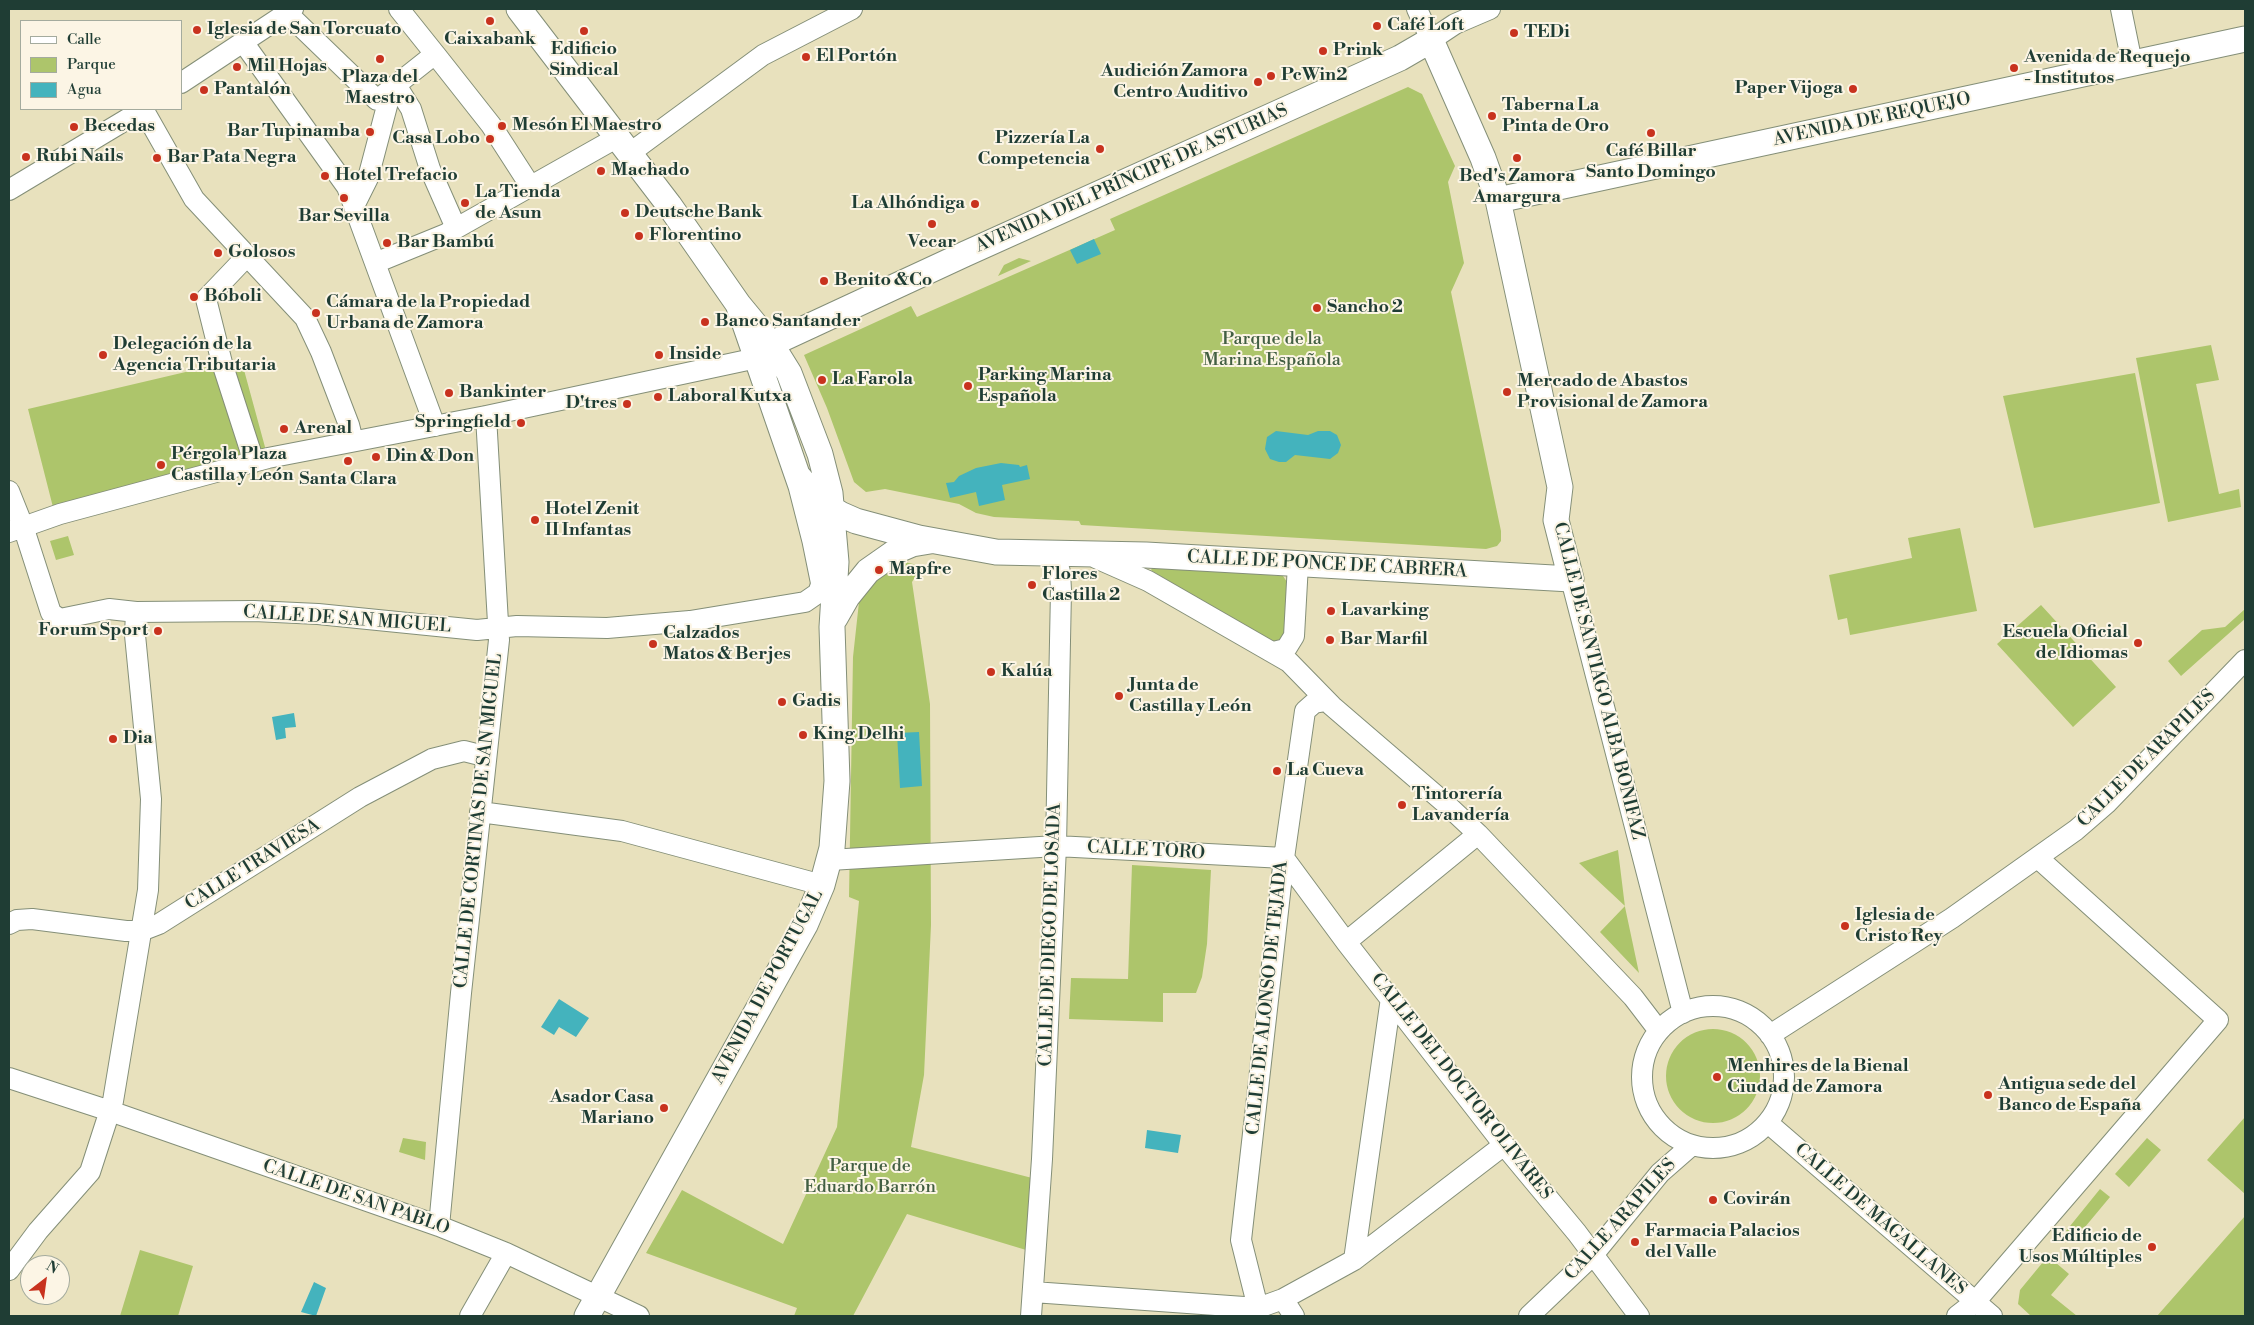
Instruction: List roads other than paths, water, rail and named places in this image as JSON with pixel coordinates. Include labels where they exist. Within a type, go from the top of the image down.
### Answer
[{"type":"main road","points":[[519,9],[687,230],[738,304],[764,359]]},
{"type":"main road","name":"AVENIDA DE REQUEJO","points":[[1498,200],[2245,39]]},
{"type":"main road","name":"CALLE DE SANTIAGO ALBA BONIFAZ","points":[[1431,40],[1480,151],[1498,200],[1560,487],[1556,520],[1570,579]]},
{"type":"main road","name":"AVENIDA DEL PRÍNCIPE DE ASTURIAS","points":[[764,359],[965,254],[1400,58],[1431,40]]},
{"type":"main road","name":"AVENIDA DE PORTUGAL","points":[[764,359],[812,526],[832,627]]},
{"type":"main road","name":"AVENIDA DE PORTUGAL","points":[[592,1306],[790,953],[811,913],[830,860],[837,782],[832,627],[836,562],[832,510],[826,473],[794,384],[764,359]]},
{"type":"main road","name":"CALLE DE PONCE DE CABRERA","points":[[798,476],[813,495],[832,510],[856,521],[931,540],[996,552],[1298,564],[1570,579]]},
{"type":"main road","points":[[832,627],[847,596],[868,571],[898,550],[918,542],[931,540]]},
{"type":"street","points":[[399,9],[491,125],[531,187]]},
{"type":"street","points":[[374,263],[442,236],[531,187],[624,145],[763,55],[852,9]]},
{"type":"street","points":[[1417,9],[1431,40]]},
{"type":"street","name":"AVENIDA DEL PRÍNCIPE DE ASTURIAS","points":[[1431,40],[1455,24],[1490,9]]},
{"type":"street","points":[[2121,9],[2132,63]]},
{"type":"street","points":[[182,83],[290,11],[377,100],[435,54]]},
{"type":"street","points":[[243,42],[348,187],[374,263],[435,426]]},
{"type":"street","points":[[390,89],[412,109],[425,154],[456,228]]},
{"type":"street","points":[[354,206],[368,178],[390,89]]},
{"type":"street","points":[[9,190],[142,110]]},
{"type":"street","points":[[145,110],[194,199],[305,318],[321,352],[350,425],[354,441]]},
{"type":"street","points":[[247,256],[206,299],[222,363],[254,462]]},
{"type":"street","points":[[9,492],[16,529],[60,514],[254,462],[764,359]]},
{"type":"street","name":"CALLE DE CORTINAS DE SAN MIGUEL","points":[[439,1226],[485,760],[498,653],[499,628],[486,416]]},
{"type":"street","name":"CALLE DE SAN MIGUEL","points":[[16,529],[53,616],[63,619],[110,609],[136,612],[254,611],[318,614],[477,630],[517,626],[607,628],[704,619],[810,601],[818,593],[823,579]]},
{"type":"street","name":"CALLE DE DIEGO DE LOSADA","points":[[1031,1316],[1042,1159],[1056,846],[1061,590],[1060,572],[1055,554]]},
{"type":"street","points":[[1084,554],[1139,576],[1274,652],[1296,668],[1326,701],[1446,804],[1478,834],[1633,997],[1659,1031]]},
{"type":"street","points":[[1274,652],[1286,649],[1292,641],[1298,564]]},
{"type":"street","name":"CALLE DE SANTIAGO ALBA BONIFAZ","points":[[1570,579],[1683,1013]]},
{"type":"street","points":[[9,1270],[38,1231],[90,1172],[110,1111],[148,890],[151,799],[135,635],[136,612]]},
{"type":"street","name":"CALLE DE ARAPILES","points":[[1770,1035],[1952,918],[2076,830],[2106,804],[2245,660]]},
{"type":"street","name":"CALLE DE ALONSO DE TEJADA","points":[[1258,1308],[1241,1240],[1284,858],[1305,711],[1314,702],[1326,701]]},
{"type":"street","name":"CALLE TRAVIESA","points":[[9,924],[17,920],[32,919],[126,931],[141,931],[155,926],[172,916],[360,797],[432,759],[464,751],[480,755],[485,760]]},
{"type":"street","points":[[480,812],[622,831],[822,886]]},
{"type":"street","points":[[1346,942],[1478,834]]},
{"type":"street","name":"CALLE TORO","points":[[830,860],[888,854],[1056,846],[1284,858]]},
{"type":"street","name":"CALLE DEL DOCTOR OLIVARES","points":[[1284,858],[1346,942],[1639,1316]]},
{"type":"street","points":[[1957,1316],[1975,1302],[2218,1020],[2038,858]]},
{"type":"street","points":[[148,890],[156,906],[172,916]]},
{"type":"street","points":[[1354,1260],[1391,998]]},
{"type":"street","points":[[1706,1006],[1731,1008],[1753,1018],[1770,1035],[1781,1056],[1784,1080],[1780,1103],[1768,1123],[1752,1137],[1734,1146],[1713,1149],[1692,1145],[1671,1135],[1655,1118],[1645,1097],[1642,1074],[1647,1051],[1659,1031],[1683,1013],[1706,1006]]},
{"type":"street","name":"CALLE DE SAN PABLO","points":[[9,1078],[110,1111],[439,1226],[506,1253],[592,1306],[639,1316]]},
{"type":"street","name":"CALLE DE MAGALLANES","points":[[1768,1123],[1992,1316]]},
{"type":"street","points":[[1033,1292],[1258,1308],[1283,1299],[1354,1260],[1504,1145]]},
{"type":"street","name":"CALLE ARAPILES","points":[[1529,1316],[1593,1255],[1660,1173],[1692,1145]]},
{"type":"street","points":[[470,1316],[506,1253]]},
{"type":"street","points":[[1283,1299],[1294,1316]]},
{"type":"water","points":[[1094,239],[1101,254],[1077,264],[1070,250]]},
{"type":"water","points":[[1276,431],[1308,435],[1318,431],[1330,431],[1337,435],[1341,445],[1338,453],[1330,459],[1295,455],[1286,462],[1279,462],[1270,459],[1265,449],[1267,437]]},
{"type":"water","points":[[1001,463],[1019,465],[1020,467],[1027,465],[1030,479],[1002,485],[1005,500],[979,506],[976,492],[950,498],[946,483],[954,482],[959,476],[976,468]]},
{"type":"water","points":[[294,713],[296,727],[285,728],[286,738],[276,740],[272,717]]},
{"type":"water","points":[[919,732],[922,786],[900,788],[897,733]]},
{"type":"water","points":[[559,999],[589,1018],[576,1037],[559,1027],[554,1035],[541,1027]]},
{"type":"water","points":[[1147,1130],[1181,1135],[1178,1153],[1145,1148]]},
{"type":"water","points":[[314,1282],[326,1288],[316,1316],[301,1312]]},
{"type":"place","name":"Caixabank","points":[[490,21]]},
{"type":"place","name":"Café Loft","points":[[1377,26]]},
{"type":"place","name":"Iglesia de San Torcuato","points":[[197,30]]},
{"type":"place","name":"Edificio Sindical","points":[[584,31]]},
{"type":"place","name":"TEDi","points":[[1514,33]]},
{"type":"place","name":"Prink","points":[[1323,51]]},
{"type":"place","name":"El Portón","points":[[806,57]]},
{"type":"place","name":"Plaza del Maestro","points":[[380,59]]},
{"type":"place","name":"Mil Hojas","points":[[237,67]]},
{"type":"place","name":"Avenida de Requejo - Institutos","points":[[2014,68]]},
{"type":"place","name":"PcWin2","points":[[1271,76]]},
{"type":"place","name":"Audición Zamora Centro Auditivo","points":[[1258,82]]},
{"type":"place","name":"Paper Vijoga","points":[[1853,89]]},
{"type":"place","name":"Pantalón","points":[[204,90]]},
{"type":"place","name":"Taberna La Pinta de Oro","points":[[1492,116]]},
{"type":"place","name":"Mesón El Maestro","points":[[502,126]]},
{"type":"place","name":"Becedas","points":[[74,127]]},
{"type":"place","name":"Bar Tupinamba","points":[[370,132]]},
{"type":"place","name":"Café Billar Santo Domingo","points":[[1651,133]]},
{"type":"place","name":"Casa Lobo","points":[[490,139]]},
{"type":"place","name":"Pizzería La Competencia","points":[[1100,149]]},
{"type":"place","name":"Rubi Nails","points":[[26,157]]},
{"type":"place","name":"Bar Pata Negra","points":[[157,158]]},
{"type":"place","name":"Bed's Zamora Amargura","points":[[1517,158]]},
{"type":"place","name":"Machado","points":[[601,171]]},
{"type":"place","name":"Hotel Trefacio","points":[[325,176]]},
{"type":"place","name":"Bar Sevilla","points":[[344,198]]},
{"type":"place","name":"La Tienda de Asun","points":[[465,203]]},
{"type":"place","name":"La Alhóndiga","points":[[975,204]]},
{"type":"place","name":"Deutsche Bank","points":[[625,213]]},
{"type":"place","name":"Vecar","points":[[932,224]]},
{"type":"place","name":"Florentino","points":[[639,236]]},
{"type":"place","name":"Bar Bambú","points":[[387,243]]},
{"type":"place","name":"Golosos","points":[[218,253]]},
{"type":"place","name":"Benito &Co","points":[[824,281]]},
{"type":"place","name":"Bóboli","points":[[194,297]]},
{"type":"place","name":"Sancho 2","points":[[1317,308]]},
{"type":"place","name":"Cámara de la Propiedad Urbana de Zamora","points":[[316,313]]},
{"type":"place","name":"Banco Santander","points":[[705,322]]},
{"type":"place","name":"Delegación de la Agencia Tributaria","points":[[103,355]]},
{"type":"place","name":"Inside","points":[[659,355]]},
{"type":"place","name":"La Farola","points":[[822,380]]},
{"type":"place","name":"Parking Marina Española","points":[[968,386]]},
{"type":"place","name":"Mercado de Abastos Provisional de Zamora","points":[[1507,392]]},
{"type":"place","name":"Bankinter","points":[[449,393]]},
{"type":"place","name":"Laboral Kutxa","points":[[658,397]]},
{"type":"place","name":"D'tres","points":[[627,404]]},
{"type":"place","name":"Springfield","points":[[521,423]]},
{"type":"place","name":"Arenal","points":[[284,429]]},
{"type":"place","name":"Din & Don","points":[[376,457]]},
{"type":"place","name":"Santa Clara","points":[[348,461]]},
{"type":"place","name":"Pérgola Plaza Castilla y León","points":[[161,465]]},
{"type":"place","name":"Hotel Zenit II Infantas","points":[[535,520]]},
{"type":"place","name":"Mapfre","points":[[879,570]]},
{"type":"place","name":"Flores Castilla 2","points":[[1032,585]]},
{"type":"place","name":"Lavarking","points":[[1331,611]]},
{"type":"place","name":"Forum Sport","points":[[158,631]]},
{"type":"place","name":"Bar Marfil","points":[[1330,640]]},
{"type":"place","name":"Escuela Oficial de Idiomas","points":[[2138,643]]},
{"type":"place","name":"Calzados Matos & Berjes","points":[[653,644]]},
{"type":"place","name":"Kalúa","points":[[991,672]]},
{"type":"place","name":"Junta de Castilla y León","points":[[1119,696]]},
{"type":"place","name":"Gadis","points":[[782,702]]},
{"type":"place","name":"King Delhi","points":[[803,735]]},
{"type":"place","name":"Dia","points":[[113,739]]},
{"type":"place","name":"La Cueva","points":[[1277,771]]},
{"type":"place","name":"Tintorería Lavandería","points":[[1402,805]]},
{"type":"place","name":"Iglesia de Cristo Rey","points":[[1845,926]]},
{"type":"place","name":"Menhires de la Bienal Ciudad de Zamora","points":[[1717,1077]]},
{"type":"place","name":"Antigua sede del Banco de España","points":[[1988,1095]]},
{"type":"place","name":"Asador Casa Mariano","points":[[664,1108]]},
{"type":"place","name":"Covirán","points":[[1713,1200]]},
{"type":"place","name":"Farmacia Palacios del Valle","points":[[1635,1242]]},
{"type":"place","name":"Edificio de Usos Múltiples","points":[[2152,1247]]},
{"type":"park label","name":"Parque de la Marina Española","points":[[1272,350]]},
{"type":"park label","name":"Parque de Eduardo Barrón","points":[[870,1177]]}]
